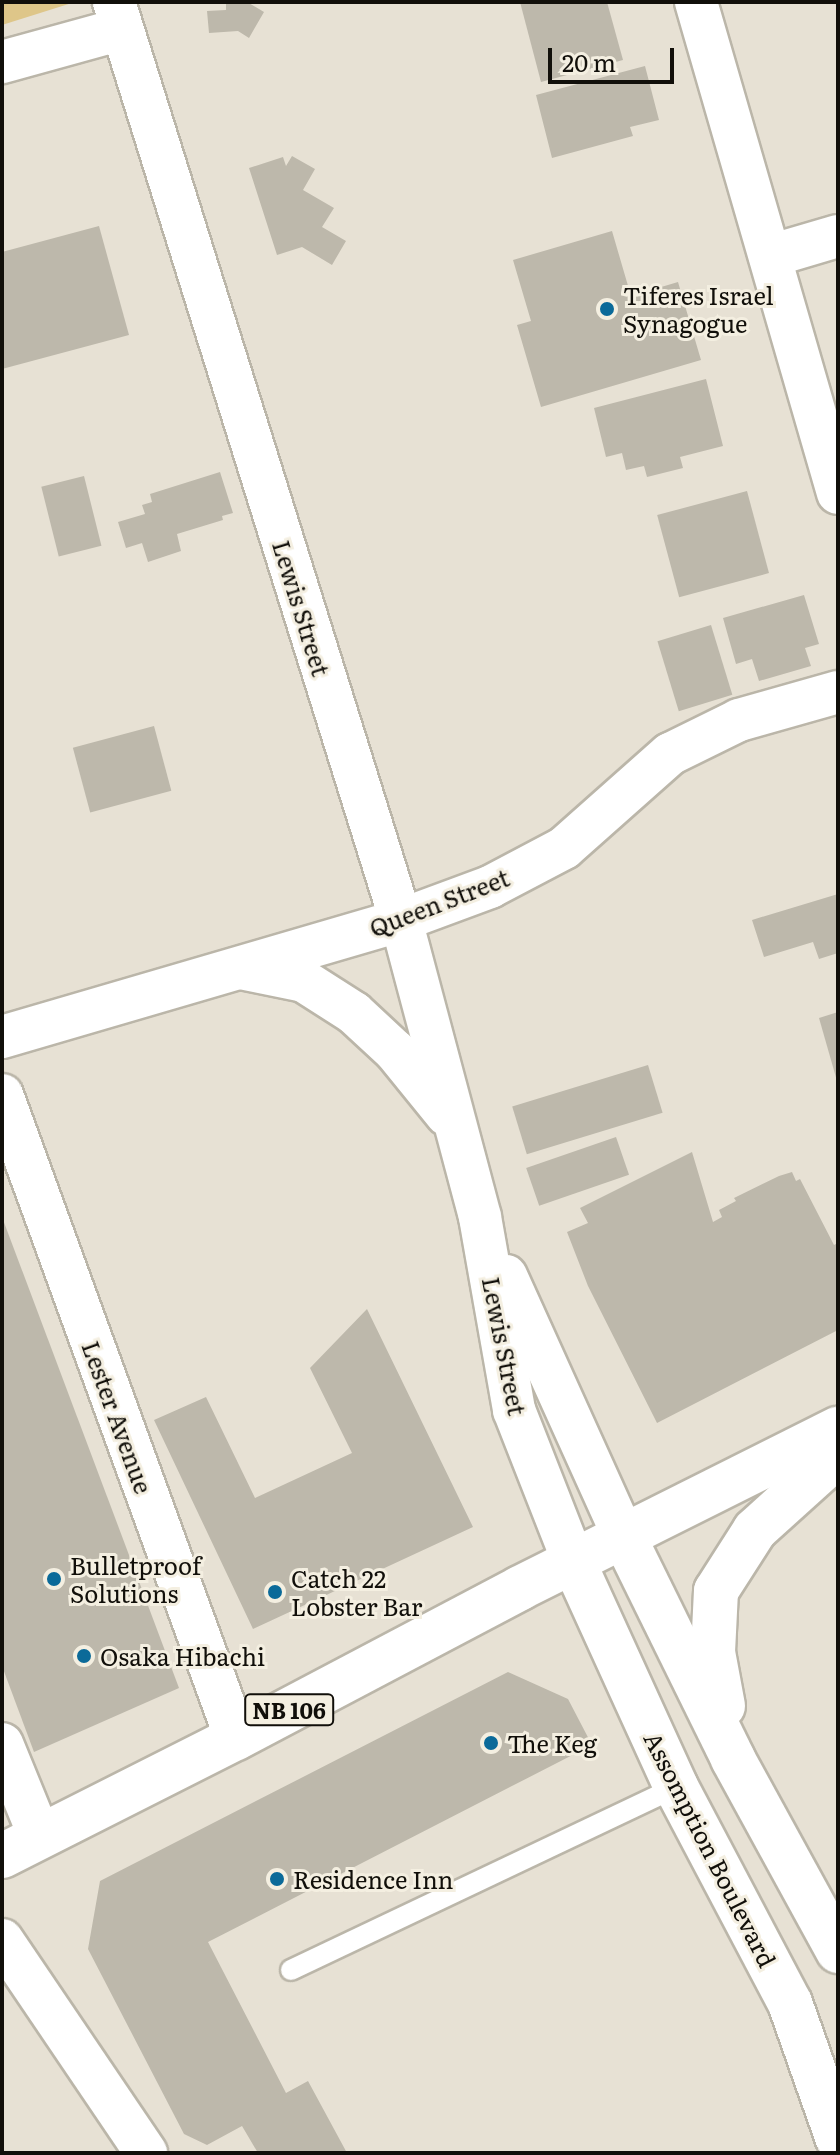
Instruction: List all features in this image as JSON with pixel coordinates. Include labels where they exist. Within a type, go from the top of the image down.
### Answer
[{"type":"main road","name":"NB 106","points":[[21,1847],[838,1429]]},
{"type":"main road","points":[[733,1759],[713,1652],[716,1591],[755,1530],[838,1455]]},
{"type":"main road","points":[[624,1537],[733,1759],[838,1951]]},
{"type":"main road","name":"Assomption Boulevard","points":[[574,1563],[676,1787],[790,2003],[838,2139]]},
{"type":"street","points":[[696,2],[838,493]]},
{"type":"street","points":[[2,62],[118,16]]},
{"type":"street","name":"Lewis Street","points":[[118,16],[401,920],[480,1217],[514,1410],[574,1563]]},
{"type":"street","points":[[770,256],[838,236]]},
{"type":"street","name":"Queen Street","points":[[2,1037],[401,920],[490,887],[564,848],[670,754],[739,720],[838,692]]},
{"type":"street","points":[[239,968],[304,981],[354,1013],[395,1051],[455,1125]]},
{"type":"street","name":"Lester Avenue","points":[[2,1095],[236,1738]]},
{"type":"street","name":"Lewis Street","points":[[480,1217],[624,1537]]},
{"type":"street","points":[[2,1744],[21,1847]]},
{"type":"street","points":[[2,1940],[146,2153]]},
{"type":"lane","points":[[291,1970],[676,1787]]},
{"type":"shaded area","points":[[2,2],[75,2],[2,25]]},
{"type":"building","points":[[226,2],[247,2],[264,12],[249,38],[238,31],[209,33],[207,11],[226,10]]},
{"type":"building","points":[[520,2],[607,2],[623,60],[541,82]]},
{"type":"building","points":[[645,66],[659,120],[630,127],[633,136],[552,158],[536,95]]},
{"type":"building","points":[[292,156],[315,169],[303,190],[334,208],[322,227],[346,241],[332,265],[302,247],[277,255],[249,168],[283,157],[286,166]]},
{"type":"building","points":[[99,226],[129,335],[2,369],[2,252]]},
{"type":"building","name":"Tiferes Israel Synagogue","points":[[612,231],[631,296],[678,282],[701,360],[541,407],[517,325],[531,321],[513,260]]},
{"type":"building","points":[[706,379],[723,446],[680,457],[683,468],[647,477],[644,466],[626,470],[622,453],[606,457],[594,408]]},
{"type":"building","points":[[220,472],[233,513],[222,516],[223,520],[177,534],[181,551],[148,562],[142,543],[126,548],[118,522],[145,514],[142,505],[152,502],[150,494]]},
{"type":"building","points":[[84,476],[101,546],[59,557],[41,487]]},
{"type":"building","points":[[747,491],[769,573],[679,597],[657,515]]},
{"type":"building","points":[[804,595],[819,644],[805,648],[811,666],[759,681],[752,659],[736,664],[723,618]]},
{"type":"building","points":[[711,625],[732,695],[679,711],[657,641]]},
{"type":"building","points":[[154,726],[171,791],[90,812],[73,748]]},
{"type":"building","points":[[838,894],[838,953],[819,959],[813,942],[764,957],[752,920]]},
{"type":"building","points":[[838,1012],[838,1081],[837,1081],[819,1018]]},
{"type":"building","points":[[648,1065],[663,1113],[527,1154],[512,1107]]},
{"type":"building","points":[[616,1137],[629,1175],[539,1206],[526,1168]]},
{"type":"building","points":[[692,1152],[713,1222],[722,1217],[719,1210],[736,1201],[734,1198],[792,1172],[796,1181],[800,1179],[834,1245],[838,1243],[838,1330],[657,1423],[588,1286],[567,1232],[588,1223],[580,1208]]},
{"type":"building","points":[[2,1217],[179,1688],[34,1752],[2,1666]]},
{"type":"building","points":[[367,1309],[473,1527],[253,1629],[154,1420],[206,1397],[255,1498],[352,1453],[310,1368]]},
{"type":"building","points":[[508,1672],[568,1699],[592,1745],[208,1942],[286,2093],[308,2081],[347,2153],[258,2153],[242,2126],[207,2145],[184,2134],[88,1949],[100,1881]]},
{"type":"place","name":"Tiferes Israel Synagogue","points":[[607,309]]},
{"type":"place","name":"Bulletproof Solutions","points":[[54,1579]]},
{"type":"place","name":"Catch 22 Lobster Bar","points":[[275,1592]]},
{"type":"place","name":"Osaka Hibachi","points":[[84,1656]]},
{"type":"place","name":"The Keg","points":[[491,1743]]},
{"type":"place","name":"Residence Inn","points":[[277,1879]]}]
